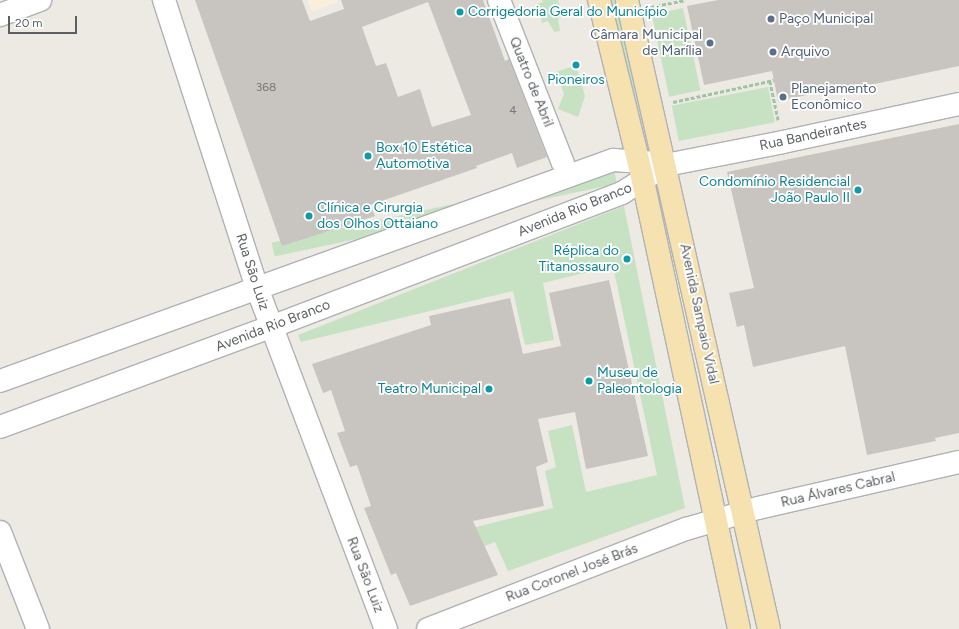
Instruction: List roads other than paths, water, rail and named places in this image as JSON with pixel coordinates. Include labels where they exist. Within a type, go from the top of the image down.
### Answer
[{"type":"main road","points":[[0,15],[40,0]]},
{"type":"main road","name":"Rua São Luiz","points":[[164,0],[270,327],[386,629]]},
{"type":"main road","name":"Quatro de Abril","points":[[499,0],[563,163]]},
{"type":"main road","name":"Avenida Sampaio Vidal","points":[[599,0],[643,181],[717,520],[739,629]]},
{"type":"main road","name":"Avenida Sampaio Vidal","points":[[636,4],[666,165],[769,629]]},
{"type":"main road","name":"Rua Bandeirantes","points":[[666,165],[783,142],[959,104]]},
{"type":"main road","name":"Avenida Rio Branco","points":[[0,381],[613,160],[637,160],[666,165]]},
{"type":"main road","name":"Avenida Rio Branco","points":[[0,428],[622,194],[666,165]]},
{"type":"main road","name":"Rua Álvares Cabral","points":[[717,520],[959,462]]},
{"type":"main road","name":"Rua Coronel José Brás","points":[[428,629],[686,529],[717,520]]},
{"type":"main road","points":[[0,532],[38,629]]},
{"type":"place","name":"Corrigedoria Geral do Município","points":[[460,12]]},
{"type":"place","name":"Paço Municipal","points":[[771,19]]},
{"type":"place","name":"Câmara Municipal de Marília","points":[[710,43]]},
{"type":"place","name":"Arquivo","points":[[773,52]]},
{"type":"place","name":"Pioneiros","points":[[576,65]]},
{"type":"place","name":"Planejamento Econômico","points":[[783,97]]},
{"type":"place","name":"Box 10 Estética Automotiva","points":[[368,156]]},
{"type":"place","name":"Condomínio Residencial João Paulo II","points":[[858,190]]},
{"type":"place","name":"Clínica e Cirurgia dos Olhos Ottaiano","points":[[309,216]]},
{"type":"place","name":"Réplica do Titanossauro","points":[[627,259]]},
{"type":"place","name":"Museu de Paleontologia","points":[[589,381]]},
{"type":"place","name":"Teatro Municipal","points":[[489,389]]}]
